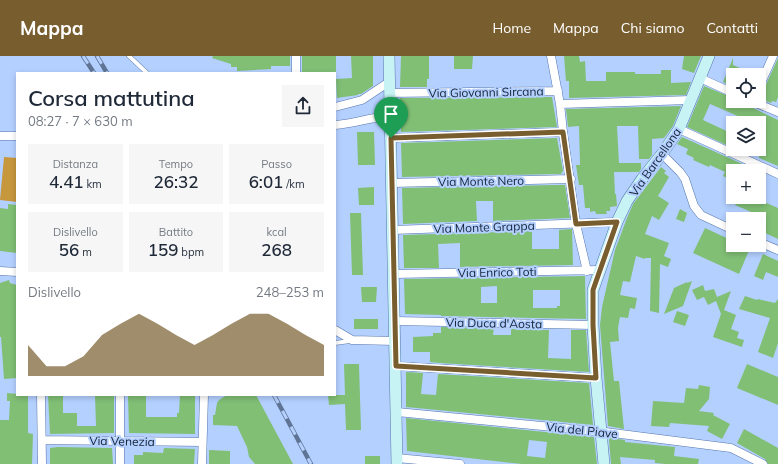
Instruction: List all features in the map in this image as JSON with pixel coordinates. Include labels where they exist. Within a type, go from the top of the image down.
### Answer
[{"type":"street","points":[[296,56],[296,72]]},
{"type":"street","points":[[389,56],[397,461],[460,464]]},
{"type":"street","points":[[551,56],[560,104],[576,224],[587,271]]},
{"type":"street","name":"Via Barcellona","points":[[604,464],[596,378],[593,290],[617,222],[627,202],[642,179],[662,154],[679,129],[709,56]]},
{"type":"street","points":[[766,72],[773,56]]},
{"type":"street","points":[[700,78],[726,90]]},
{"type":"street","points":[[336,106],[362,100],[389,87]]},
{"type":"street","name":"Via Giovanni Sircana","points":[[389,87],[558,91]]},
{"type":"street","points":[[560,104],[691,100]]},
{"type":"street","points":[[766,107],[778,112]]},
{"type":"street","points":[[336,125],[390,116]]},
{"type":"street","points":[[679,129],[778,174]]},
{"type":"street","points":[[391,138],[563,132]]},
{"type":"street","points":[[0,136],[16,136]]},
{"type":"street","points":[[662,154],[685,179],[694,206],[701,216],[726,227]]},
{"type":"street","name":"Via Monte Nero","points":[[392,183],[571,179]]},
{"type":"street","points":[[576,224],[617,222]]},
{"type":"street","name":"Via Monte Grappa","points":[[392,230],[576,224]]},
{"type":"street","points":[[766,245],[778,250]]},
{"type":"street","name":"Via Enrico Toti","points":[[394,274],[600,270]]},
{"type":"street","points":[[0,271],[16,272]]},
{"type":"street","name":"Via Duca d'Aosta","points":[[395,321],[593,325]]},
{"type":"street","points":[[336,331],[352,340],[395,341]]},
{"type":"street","points":[[396,366],[596,378]]},
{"type":"street","points":[[41,396],[42,464]]},
{"type":"street","points":[[120,396],[120,464]]},
{"type":"street","points":[[202,464],[204,396]]},
{"type":"street","name":"Via del Piave","points":[[397,412],[602,432],[731,448],[763,464]]},
{"type":"street","name":"Via Venezia","points":[[42,440],[202,442]]},
{"type":"lane","points":[[129,56],[146,72]]},
{"type":"lane","points":[[336,343],[352,340]]},
{"type":"shaded area","points":[[4,157],[16,158],[16,202],[0,200]]},
{"type":"building","points":[[213,56],[290,56],[290,66],[271,66],[271,69],[237,71],[237,67],[231,67],[231,64],[212,58]]},
{"type":"building","points":[[302,56],[336,56],[336,72],[302,72]]},
{"type":"building","points":[[351,56],[373,56],[373,86],[358,95],[337,98],[336,79],[352,78]]},
{"type":"building","points":[[401,56],[429,56],[429,79],[427,79],[427,87],[400,87]]},
{"type":"building","points":[[454,56],[473,56],[472,69],[454,69]]},
{"type":"building","points":[[564,56],[579,56],[580,62],[585,61],[586,81],[606,81],[606,72],[661,74],[661,70],[671,70],[671,83],[691,82],[686,95],[569,98],[569,81],[566,81]]},
{"type":"building","points":[[684,56],[701,56],[694,73],[682,69]]},
{"type":"building","points":[[733,58],[733,65],[740,68],[729,68]]},
{"type":"building","points":[[778,58],[778,97],[776,102],[772,101],[771,103],[766,101],[766,85]]},
{"type":"building","points":[[726,75],[726,84],[723,82]]},
{"type":"building","points":[[704,86],[726,95],[726,108],[753,108],[778,120],[778,166],[759,158],[759,156],[766,156],[766,116],[738,116],[710,104],[703,120],[726,131],[726,145],[687,127]]},
{"type":"building","points":[[552,97],[557,127],[401,132],[400,98]]},
{"type":"building","points":[[681,106],[673,126],[664,138],[652,139],[652,155],[649,159],[639,159],[638,126],[617,126],[619,163],[641,163],[641,169],[639,172],[614,172],[617,206],[610,207],[610,211],[606,211],[607,214],[596,214],[595,211],[590,212],[590,208],[585,208],[583,185],[579,185],[576,165],[580,165],[579,126],[568,127],[566,109]]},
{"type":"building","points":[[357,132],[374,132],[375,165],[358,165]]},
{"type":"building","points":[[682,137],[743,164],[726,164],[726,178],[723,176],[725,172],[710,165],[709,167],[693,160],[694,158],[686,154],[688,149],[677,144]]},
{"type":"building","points":[[557,138],[563,171],[561,174],[402,177],[401,143]]},
{"type":"building","points":[[661,167],[666,171],[664,173],[669,177],[658,196],[669,203],[659,220],[652,216],[645,234],[669,243],[664,256],[671,259],[668,267],[660,264],[659,313],[650,311],[651,258],[645,259],[636,256],[630,282],[623,281],[620,295],[637,298],[635,309],[630,308],[628,318],[620,317],[618,328],[619,341],[610,342],[614,381],[619,381],[624,429],[608,426],[600,325],[602,307],[615,250],[627,218],[633,204]]},
{"type":"building","points":[[565,185],[570,218],[493,221],[493,201],[476,201],[477,221],[403,224],[402,188]]},
{"type":"building","points":[[374,187],[374,205],[359,205],[358,188]]},
{"type":"building","points":[[766,203],[778,208],[778,239],[766,233],[766,212],[751,212],[735,205],[766,204]]},
{"type":"building","points":[[8,204],[16,205],[16,253],[0,251],[0,208],[8,209]]},
{"type":"building","points":[[680,209],[687,213],[684,222],[676,219]]},
{"type":"building","points":[[350,213],[361,213],[363,275],[352,275]]},
{"type":"building","points":[[705,228],[726,238],[726,252],[748,252],[739,274],[693,253]]},
{"type":"building","points":[[572,229],[573,265],[460,267],[460,243],[438,244],[439,268],[404,268],[403,235],[532,231],[532,249],[559,249],[559,230]]},
{"type":"building","points":[[763,254],[778,261],[778,277],[766,272],[763,280],[754,276]]},
{"type":"building","points":[[585,276],[586,319],[405,314],[404,279]],"holes":[[[497,286],[497,303],[481,303],[481,287]],[[533,290],[560,290],[560,306],[557,306],[557,308],[533,308]]]},
{"type":"building","points":[[9,280],[10,283],[16,285],[16,378],[4,379],[0,337],[0,283]]},
{"type":"building","points":[[692,281],[683,306],[664,314],[674,288]]},
{"type":"building","points":[[703,285],[705,291],[714,289],[717,297],[731,291],[724,310],[736,315],[731,329],[739,332],[737,338],[744,340],[742,347],[713,337],[721,314],[716,301],[708,305],[704,297],[697,300],[692,290]]},
{"type":"building","points":[[361,287],[377,287],[376,302],[362,302]]},
{"type":"building","points":[[745,296],[775,303],[778,299],[778,343],[773,358],[758,352],[770,318],[739,309]]},
{"type":"building","points":[[677,311],[689,315],[685,326],[673,322]]},
{"type":"building","points":[[354,319],[378,319],[378,329],[354,329]]},
{"type":"building","points":[[441,327],[494,328],[493,335],[511,335],[511,329],[549,330],[548,358],[571,359],[571,330],[586,330],[589,372],[430,362],[430,352],[413,352],[413,337],[433,336],[433,333],[441,333]]},
{"type":"building","points":[[344,364],[359,364],[361,430],[346,430],[345,404],[329,405],[328,396],[345,395]]},
{"type":"building","points":[[747,364],[778,377],[778,405],[737,388]]},
{"type":"building","points":[[406,372],[423,373],[421,394],[436,395],[438,374],[589,383],[593,425],[406,407]]},
{"type":"building","points":[[699,385],[710,387],[709,399],[699,411],[714,413],[713,415],[730,424],[722,439],[707,431],[709,426],[670,423],[669,427],[651,426],[653,401],[684,403],[686,388],[698,389]]},
{"type":"building","points":[[7,393],[16,394],[16,396],[28,396],[28,433],[33,434],[32,464],[0,464],[0,420],[9,420],[10,401],[7,401]]},
{"type":"building","points":[[48,396],[63,396],[63,413],[77,413],[77,426],[96,426],[95,396],[114,396],[114,433],[50,434]]},
{"type":"building","points":[[128,396],[146,396],[146,417],[177,417],[177,413],[179,413],[180,396],[195,396],[195,434],[129,433]]},
{"type":"building","points":[[225,396],[257,396],[293,464],[255,464],[249,457],[247,447],[237,426],[213,425],[213,415],[215,415],[219,400]]},
{"type":"building","points":[[406,418],[594,437],[597,464],[522,464],[407,451]],"holes":[[[529,440],[547,442],[545,458],[527,456]]]},
{"type":"building","points":[[744,429],[778,448],[778,464],[768,464],[765,459],[737,443]]},
{"type":"building","points":[[610,438],[625,440],[625,442],[675,447],[674,456],[699,459],[698,464],[666,464],[655,463],[655,460],[620,457],[621,464],[611,464]]},
{"type":"building","points":[[50,448],[112,448],[113,464],[50,464]]},
{"type":"building","points":[[164,448],[195,449],[194,464],[134,464],[134,455],[143,455],[143,452],[163,453]]},
{"type":"building","points":[[209,450],[230,451],[230,464],[209,464]]},
{"type":"building","points":[[365,456],[380,456],[380,464],[365,464]]},
{"type":"railway","points":[[83,56],[93,72]]},
{"type":"railway","points":[[97,56],[106,72]]},
{"type":"railway","points":[[275,396],[311,464]]},
{"type":"route","points":[[563,132],[571,179],[576,224],[617,222],[593,290],[592,302],[596,378],[396,366],[391,138],[563,132]]}]
